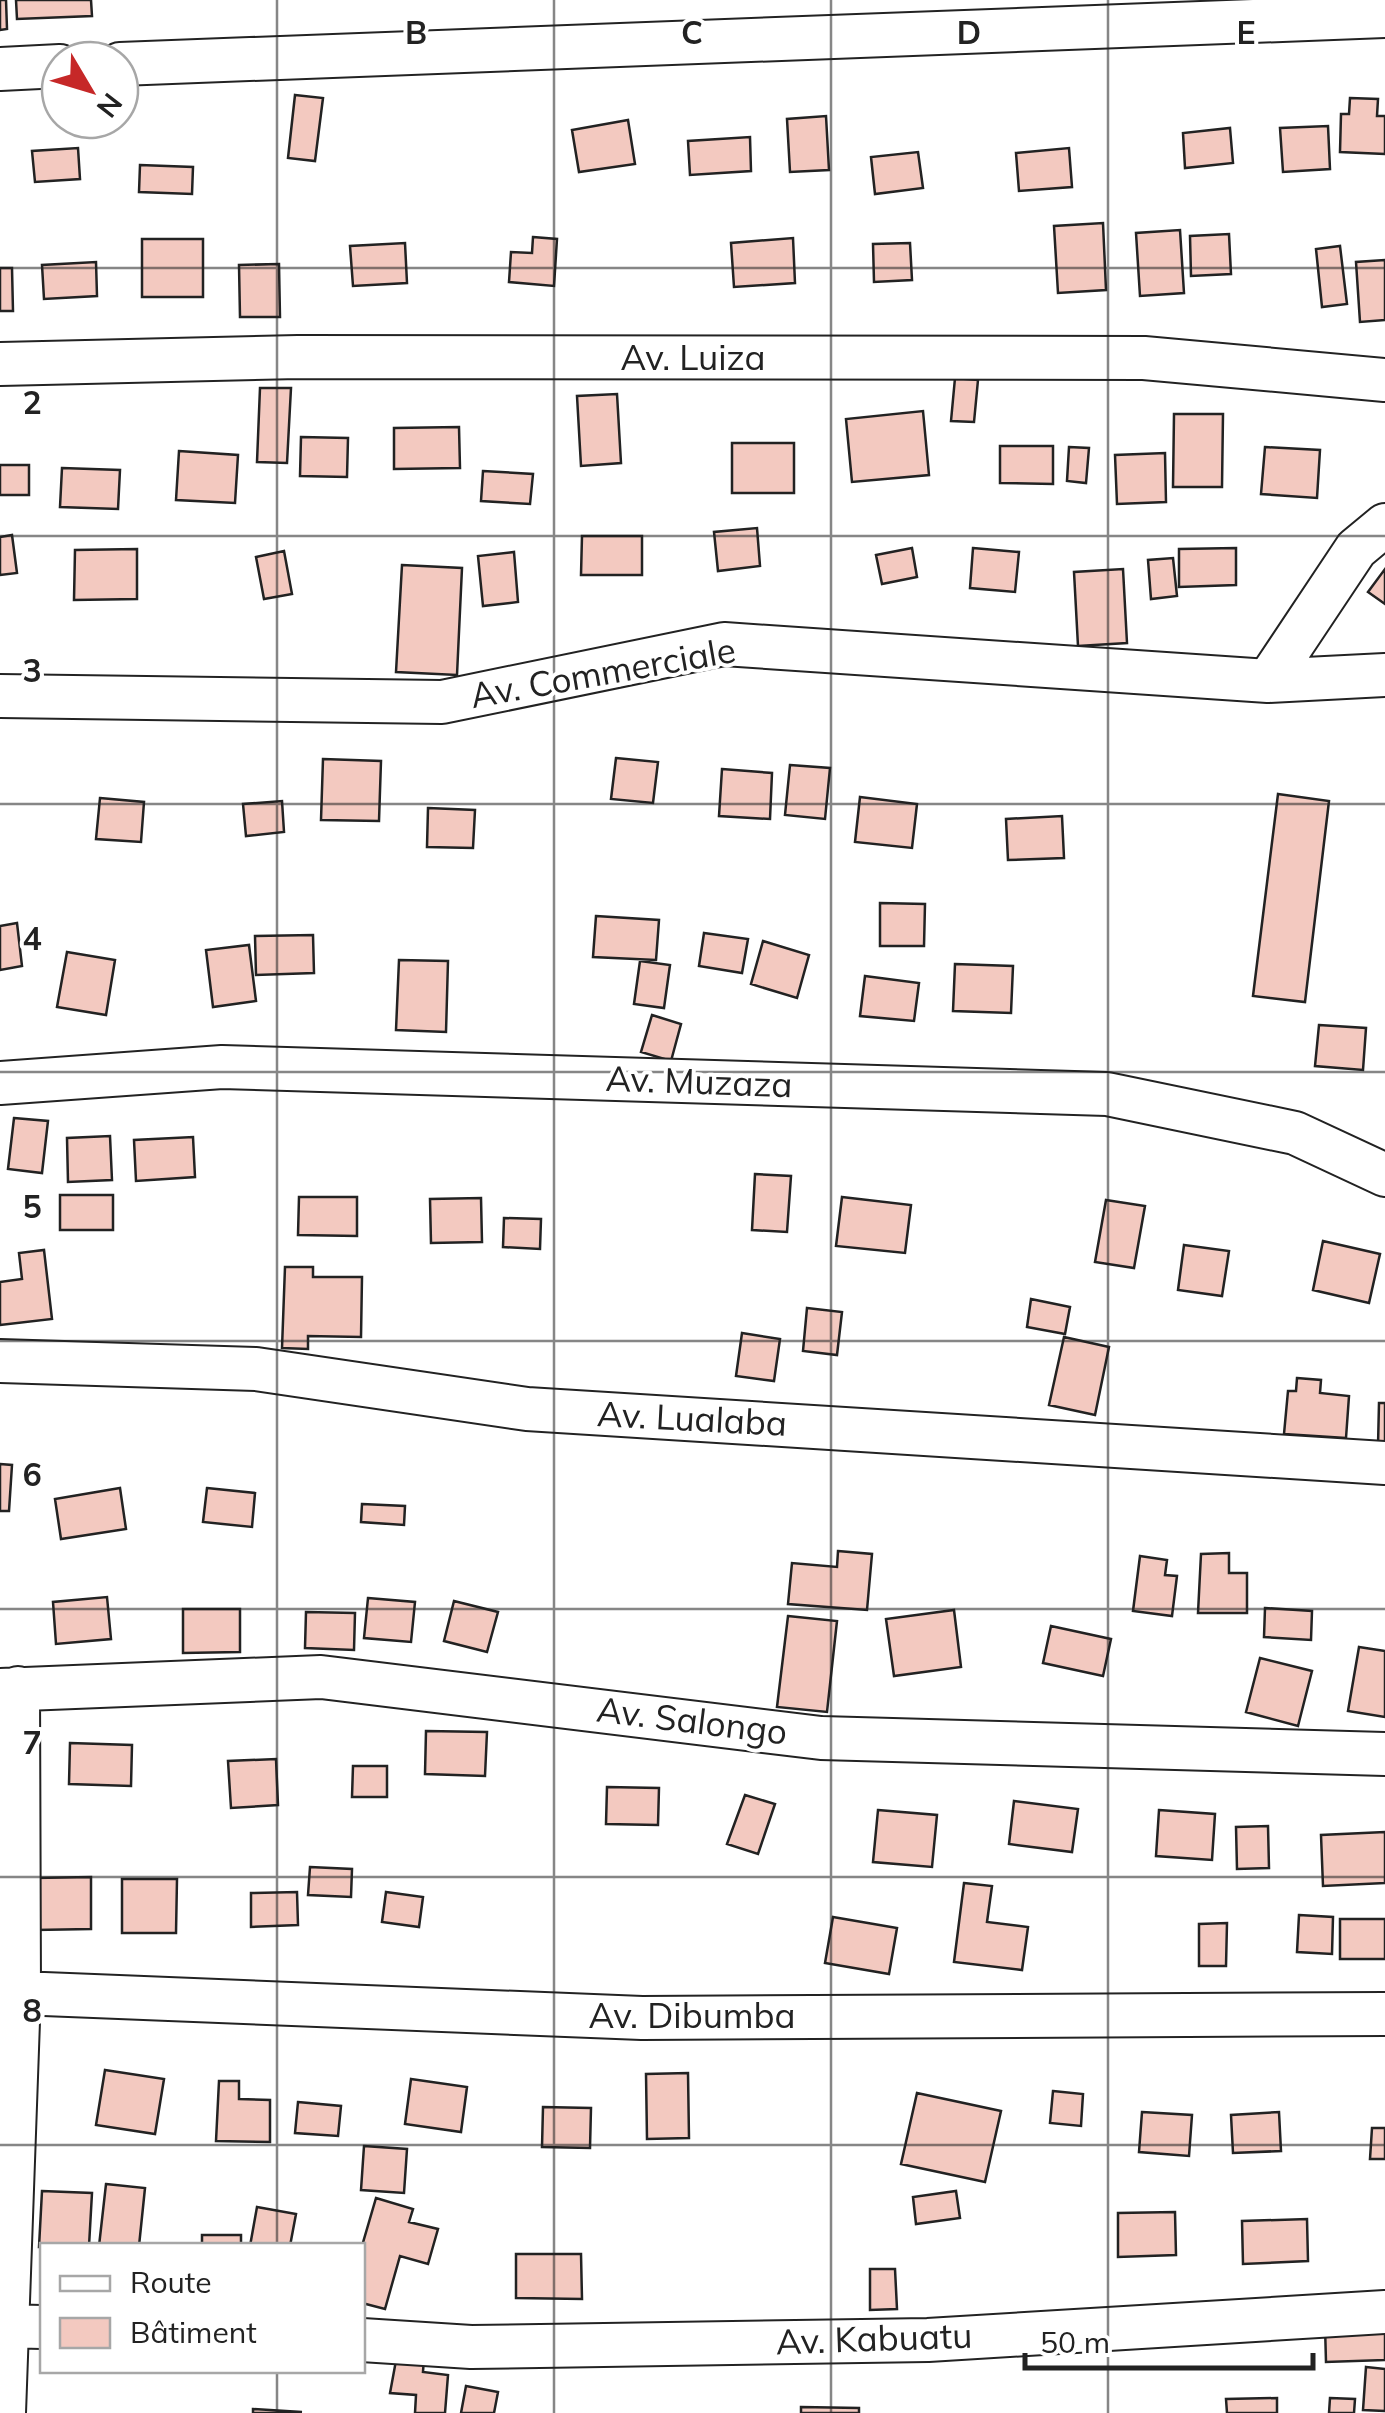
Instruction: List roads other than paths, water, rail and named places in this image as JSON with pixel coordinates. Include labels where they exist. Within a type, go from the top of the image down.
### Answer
[{"type":"street","points":[[140,63],[1385,16]]},
{"type":"street","points":[[0,69],[40,67]]},
{"type":"street","name":"Av. Luiza","points":[[0,364],[298,358],[1144,358],[1385,380]]},
{"type":"street","points":[[1268,681],[1356,550],[1385,525]]},
{"type":"street","name":"Av. Commerciale","points":[[0,696],[442,702],[724,644],[1268,681],[1385,674]]},
{"type":"street","name":"Av. Muzaza","points":[[0,1083],[222,1067],[1107,1094],[1207,1112],[1295,1134],[1385,1175]]},
{"type":"street","name":"Av. Lualaba","points":[[0,1361],[256,1369],[527,1409],[1385,1463]]},
{"type":"street","name":"Av. Salongo","points":[[9,1689],[321,1677],[821,1738],[1385,1754]]},
{"type":"street","points":[[4,2413],[16,2326],[9,1689]]},
{"type":"street","name":"Av. Dibumba","points":[[10,1996],[642,2018],[1385,2014]]},
{"type":"street","name":"Av. Kabuatu","points":[[365,2340],[471,2347],[928,2340],[1385,2312]]}]
